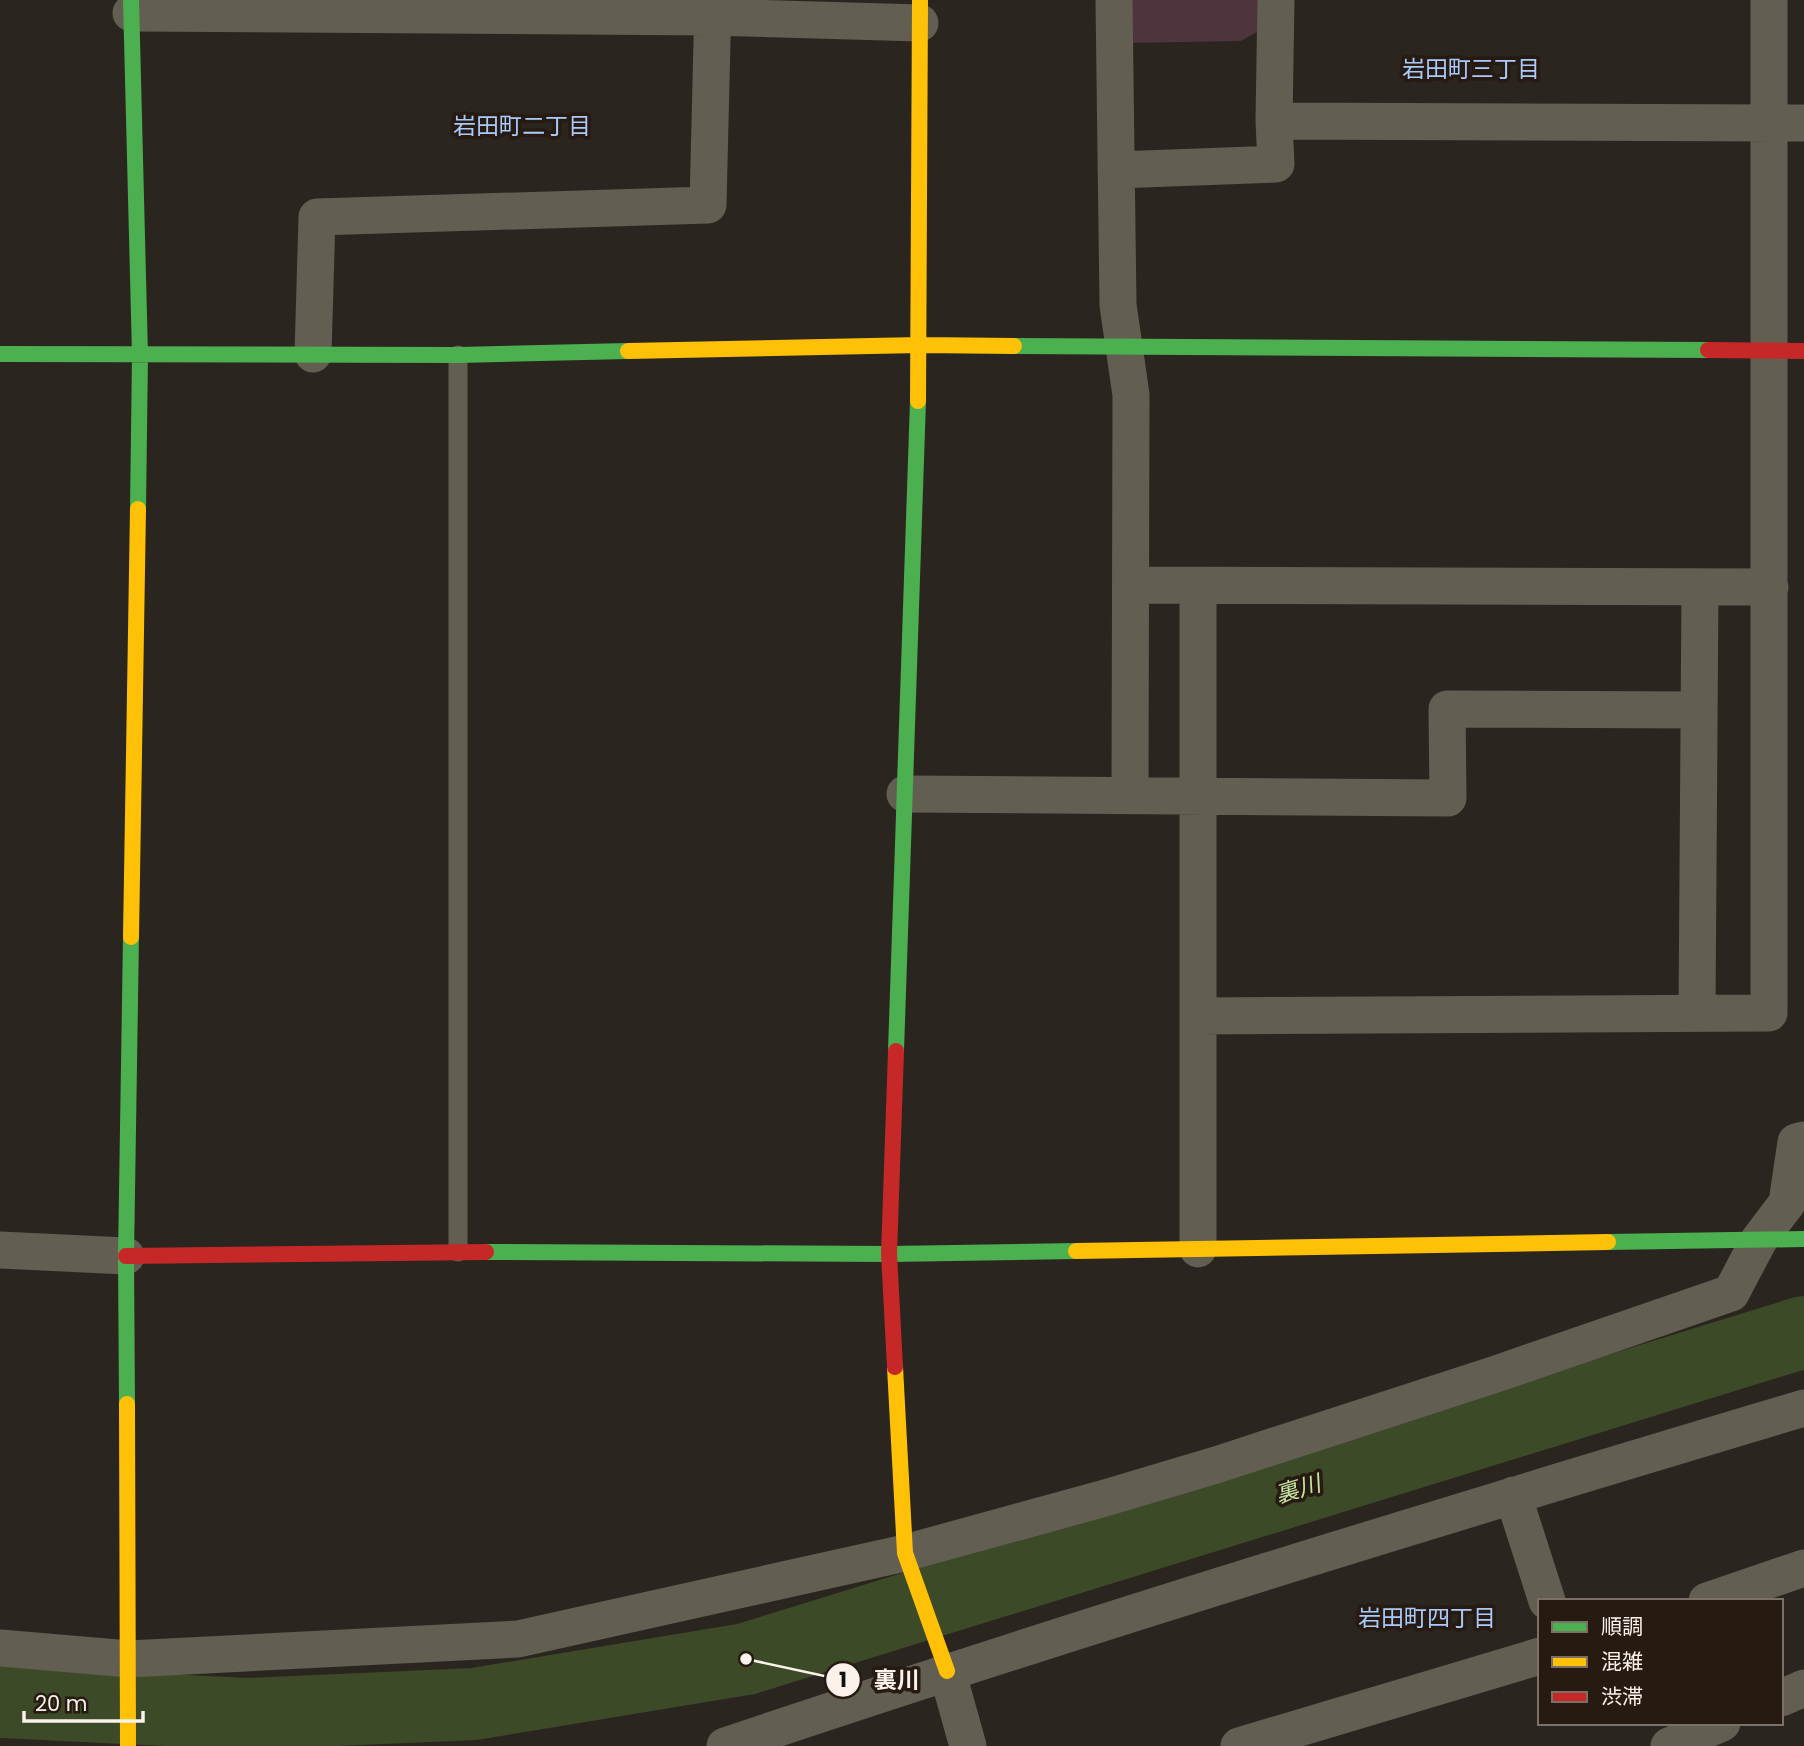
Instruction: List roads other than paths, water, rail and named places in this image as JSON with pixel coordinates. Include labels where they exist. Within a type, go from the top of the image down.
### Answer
[{"type":"street","points":[[1114,0],[1118,305],[1132,395],[1130,796]]},
{"type":"street","points":[[1116,170],[1276,164],[1276,0]]},
{"type":"street","points":[[1198,1016],[1769,1013],[1770,587],[1787,351],[1787,123],[1769,0]]},
{"type":"street","points":[[128,1746],[126,1256],[140,355],[131,7],[920,11],[920,345],[889,1254],[907,1560],[968,1746]]},
{"type":"street","points":[[313,354],[317,217],[708,205],[713,9]]},
{"type":"street","points":[[1274,121],[1787,123]]},
{"type":"street","points":[[0,354],[458,355],[920,345],[1787,351]]},
{"type":"street","points":[[1131,585],[1770,587]]},
{"type":"street","points":[[1198,587],[1198,1249]]},
{"type":"street","points":[[1697,1013],[1700,587]]},
{"type":"street","points":[[905,794],[1448,798],[1447,709],[1698,710]]},
{"type":"street","points":[[0,1648],[128,1671],[518,1639],[907,1560],[1216,1465],[1731,1293],[1759,1240],[1787,1203],[1796,1142],[1804,1140]]},
{"type":"street","points":[[0,1250],[126,1256],[458,1252],[889,1254],[1804,1239]]},
{"type":"street","points":[[724,1746],[941,1657],[1513,1495],[1804,1408]]},
{"type":"street","points":[[1513,1495],[1546,1599]]},
{"type":"street","points":[[1713,1599],[1804,1569]]},
{"type":"street","points":[[1239,1746],[1538,1657]]},
{"type":"street","points":[[1783,1697],[1804,1688]]},
{"type":"street","points":[[1669,1746],[1717,1725]]},
{"type":"lane","points":[[458,355],[458,1252]]},
{"type":"waterway","name":"裏川","points":[[0,1702],[247,1714],[474,1704],[746,1659],[1804,1332]]},
{"type":"place","name":"裏川","points":[[746,1659]]},
{"type":"district","name":"岩田町三丁目","points":[[1471,69]]},
{"type":"district","name":"岩田町二丁目","points":[[522,126]]},
{"type":"district","name":"岩田町四丁目","points":[[1427,1618]]}]
